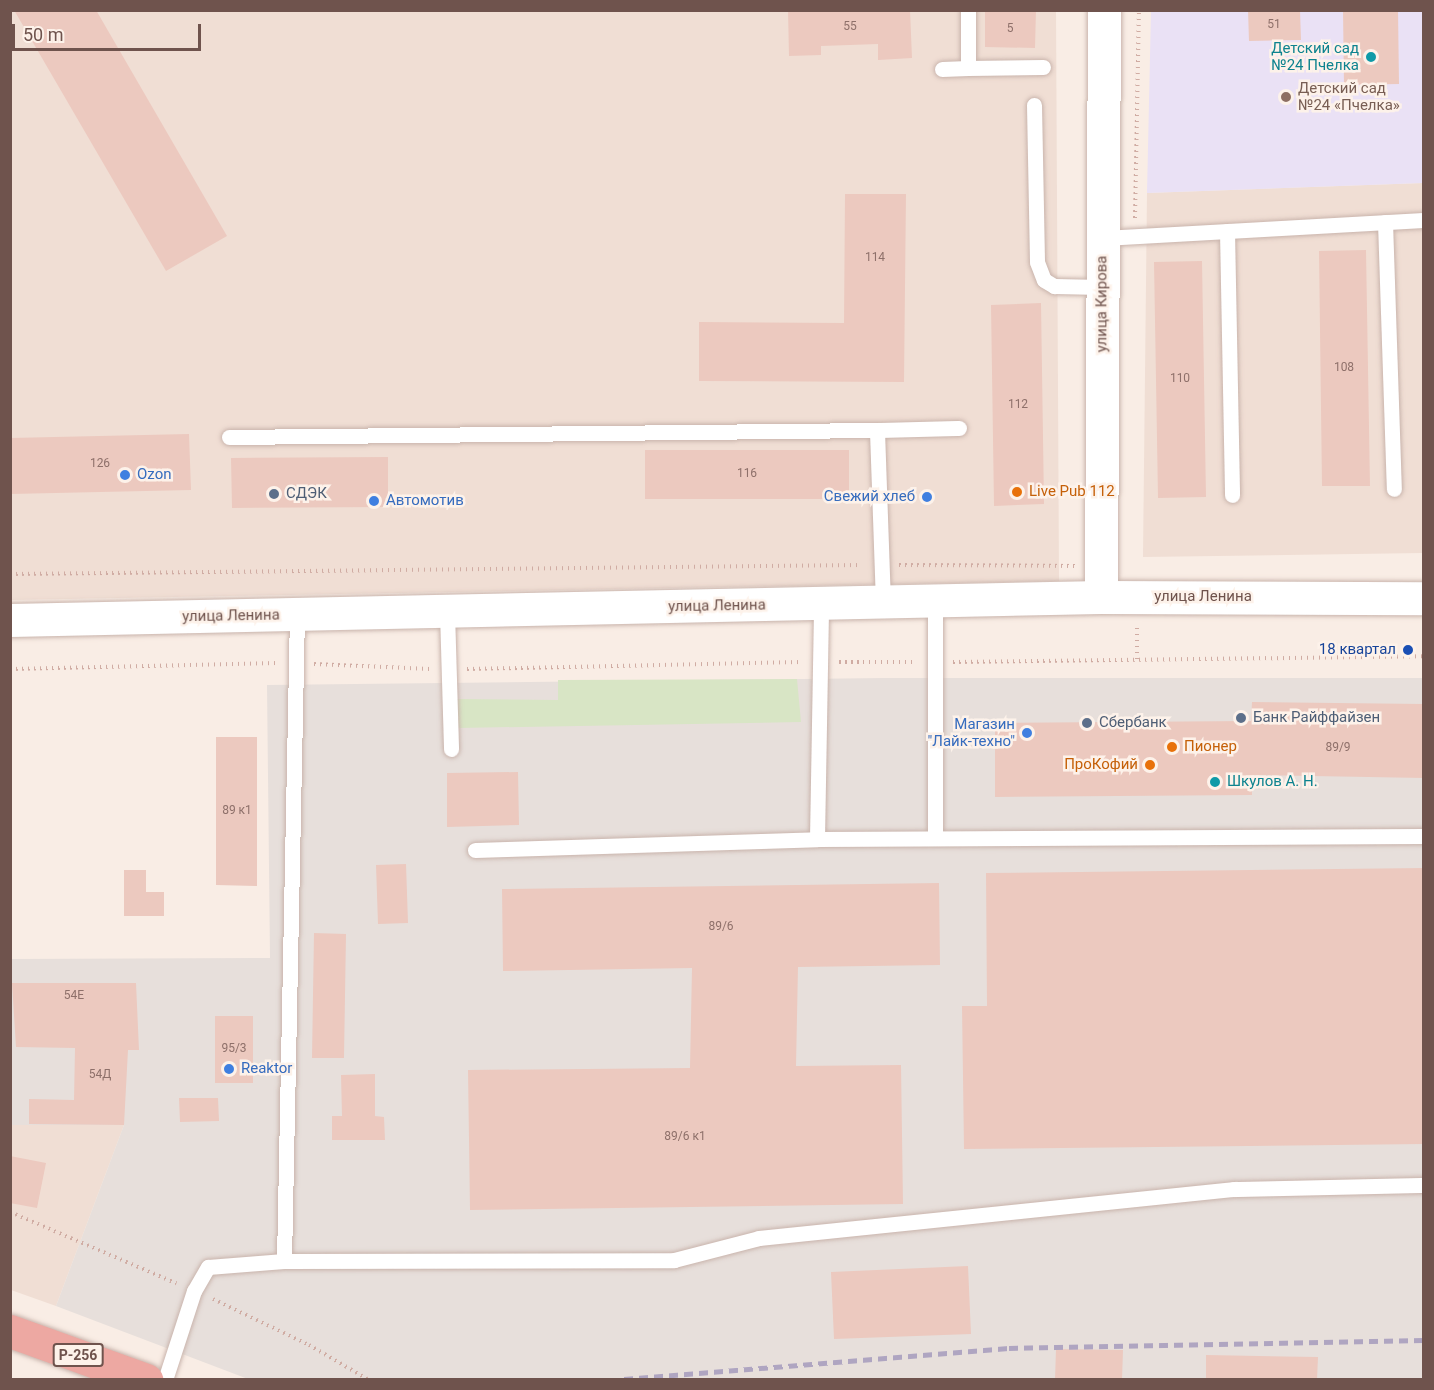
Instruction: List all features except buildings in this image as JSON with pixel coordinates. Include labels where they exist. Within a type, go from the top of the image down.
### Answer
[{"type":"highway","name":"Р-256","points":[[10,1330],[146,1380]]},
{"type":"main road","name":"улица Кирова","points":[[1100,581],[1104,10]]},
{"type":"main road","name":"улица Ленина","points":[[10,620],[883,603],[935,601],[1100,581],[1424,598]]},
{"type":"lane","points":[[968,10],[968,68]]},
{"type":"lane","points":[[942,69],[1043,67]]},
{"type":"lane","points":[[1034,105],[1037,262],[1044,279],[1054,286],[1102,287]]},
{"type":"lane","points":[[1102,238],[1424,220]]},
{"type":"lane","points":[[1385,222],[1394,489]]},
{"type":"lane","points":[[1227,231],[1232,495]]},
{"type":"lane","points":[[229,437],[959,428]]},
{"type":"lane","points":[[878,430],[883,603]]},
{"type":"lane","points":[[935,601],[935,838]]},
{"type":"lane","points":[[817,839],[822,662],[821,604]]},
{"type":"lane","points":[[447,612],[451,749]]},
{"type":"lane","points":[[284,1261],[297,614]]},
{"type":"lane","points":[[475,850],[817,839],[1424,836]]},
{"type":"lane","points":[[165,1380],[194,1291],[208,1267],[284,1261],[674,1260],[759,1238],[1234,1189],[1424,1185]]},
{"type":"path","points":[[1135,236],[1139,10]]},
{"type":"path","points":[[10,574],[882,565],[1100,581]]},
{"type":"path","points":[[10,669],[295,663],[448,669],[822,662],[1424,656]]},
{"type":"path","points":[[10,1212],[194,1291],[309,1345],[369,1380]]},
{"type":"shaded area","points":[[10,11],[1056,11],[1059,581],[11,600]]},
{"type":"shaded area","name":"Детский сад №24 «Пчелка»","points":[[1151,11],[1423,11],[1423,183],[1147,193]]},
{"type":"shaded area","points":[[1423,183],[1423,553],[1143,557],[1147,193]]},
{"type":"shaded area","points":[[883,678],[1423,678],[1423,1379],[248,1379],[56,1306],[124,1125],[11,1125],[11,959],[270,958],[267,685]]},
{"type":"shaded area","points":[[10,1125],[124,1125],[56,1306],[11,1290]]},
{"type":"green space","points":[[797,679],[801,722],[458,728],[457,699],[558,700],[558,680]]},
{"type":"railway","points":[[624,1379],[1009,1348],[1424,1340]]},
{"type":"railway","points":[[422,1380],[629,1380]]},
{"type":"place","name":"Детский сад №24 Пчелка","points":[[1371,57]]},
{"type":"place","name":"Детский сад №24 «Пчелка»","points":[[1286,97]]},
{"type":"place","name":"Ozon","points":[[125,475]]},
{"type":"place","name":"Live Pub 112","points":[[1017,492]]},
{"type":"place","name":"СДЭК","points":[[274,494]]},
{"type":"place","name":"Свежий хлеб","points":[[927,497]]},
{"type":"place","name":"Автомотив","points":[[374,501]]},
{"type":"place","name":"18 квартал","points":[[1408,650]]},
{"type":"place","name":"Банк Райффайзен","points":[[1241,718]]},
{"type":"place","name":"Сбербанк","points":[[1087,723]]},
{"type":"place","name":"Магазин \"Лайк-техно\"","points":[[1027,733]]},
{"type":"place","name":"Пионер","points":[[1172,747]]},
{"type":"place","name":"ПроКофий","points":[[1150,765]]},
{"type":"place","name":"Шкулов А. Н.","points":[[1215,782]]},
{"type":"place","name":"Reaktor","points":[[229,1069]]}]
